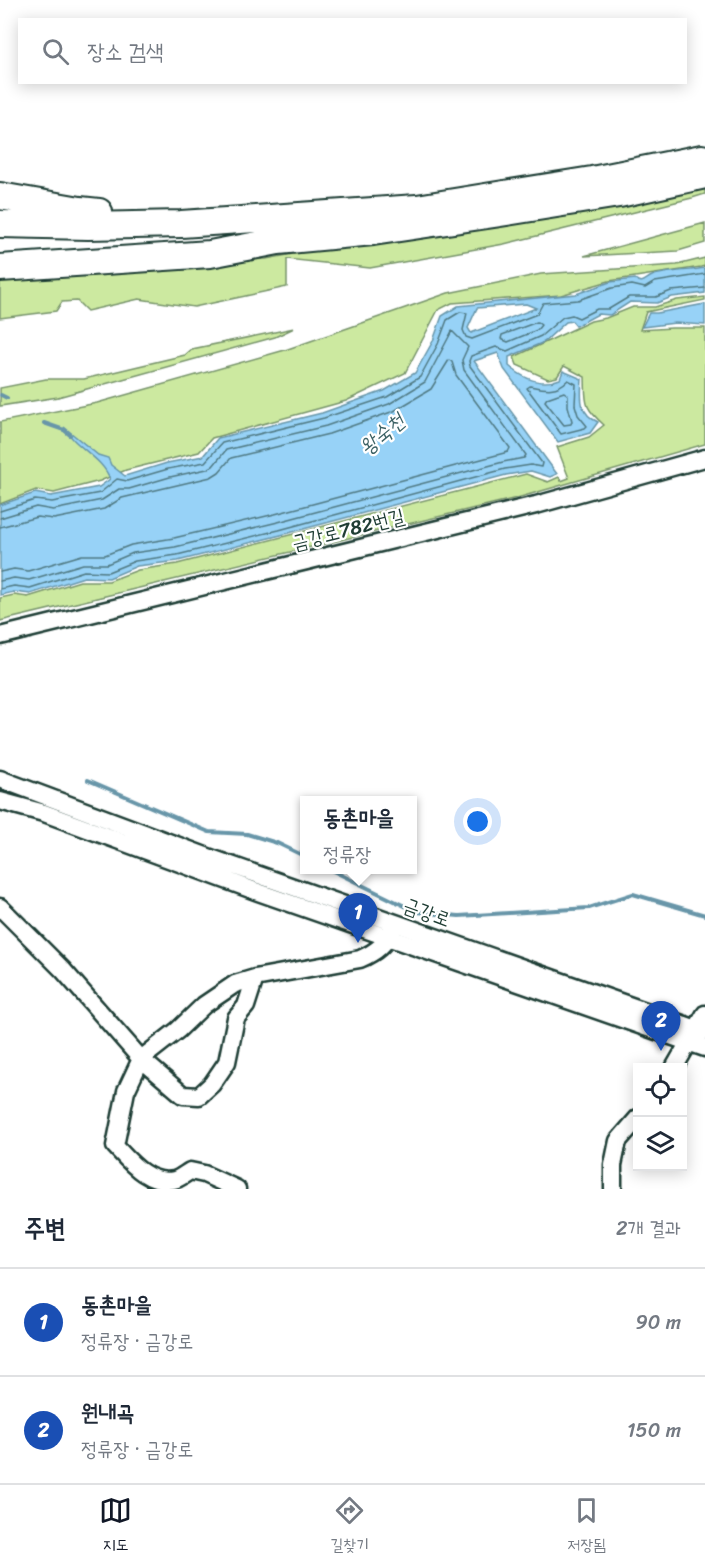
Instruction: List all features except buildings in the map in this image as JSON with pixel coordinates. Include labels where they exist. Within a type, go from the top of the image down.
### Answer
[{"type":"highway","points":[[0,224],[88,226],[231,222],[417,208],[592,180],[705,157]]},
{"type":"highway","points":[[0,242],[278,241],[373,232],[619,194],[705,175]]},
{"type":"highway","points":[[0,196],[80,210],[231,222]]},
{"type":"highway","points":[[0,268],[210,254],[278,241]]},
{"type":"street","name":"금강로782번길","points":[[0,636],[536,506],[705,458]]},
{"type":"street","name":"금강로","points":[[0,779],[211,858],[392,930]]},
{"type":"street","name":"금강로","points":[[0,801],[44,813],[697,1035],[705,1048]]},
{"type":"street","points":[[0,907],[63,970],[141,1059],[183,1095],[199,1096],[227,1062],[236,1018],[246,1006],[255,978]]},
{"type":"street","points":[[237,1189],[204,1174],[190,1171],[174,1180],[150,1178],[133,1166],[115,1146],[126,1092],[141,1059],[178,1030],[204,1005],[235,984],[255,978],[360,959],[375,952],[392,930]]},
{"type":"street","points":[[677,1063],[697,1035],[705,1014]]},
{"type":"street","points":[[613,1189],[612,1165],[618,1140],[633,1124]]},
{"type":"green space","points":[[705,187],[705,194],[692,198],[504,244],[370,268],[287,259],[287,287],[194,307],[139,299],[87,311],[77,301],[62,302],[56,311],[0,318],[0,274],[266,259],[320,249],[545,219]]},
{"type":"green space","points":[[705,223],[705,243],[678,251],[584,256]]},
{"type":"green space","points":[[705,258],[705,266],[609,281],[561,295],[452,303],[438,310],[405,373],[346,401],[212,438],[199,452],[126,470],[100,481],[54,493],[36,490],[0,504],[0,422],[97,403],[285,350],[448,293],[541,274],[677,265]]},
{"type":"green space","points":[[705,297],[705,300],[646,312],[640,330],[705,328],[705,444],[517,498],[0,621],[0,598],[14,595],[28,597],[80,581],[109,581],[138,570],[177,564],[526,474],[548,482],[559,477],[561,481],[569,478],[557,447],[589,437],[604,425],[587,404],[585,377],[564,366],[557,377],[548,379],[517,365],[514,357],[591,321],[606,318],[633,307],[655,307],[677,300]]},
{"type":"green space","points":[[294,328],[275,337],[58,397],[0,406],[0,388],[46,379],[84,379],[185,355],[192,349]]},
{"type":"water","name":"왕숙천","points":[[705,268],[705,293],[672,297],[657,303],[630,302],[610,315],[598,314],[576,326],[572,321],[566,322],[544,342],[509,357],[509,366],[521,375],[539,382],[560,379],[563,371],[582,379],[582,404],[587,414],[598,422],[590,433],[558,442],[504,369],[498,353],[474,361],[557,474],[550,477],[531,471],[506,475],[178,561],[137,566],[109,578],[84,577],[30,594],[14,592],[0,595],[0,505],[35,493],[51,496],[99,487],[110,479],[101,465],[75,441],[64,427],[98,455],[108,458],[111,465],[125,476],[167,463],[203,456],[218,438],[322,413],[384,391],[415,373],[433,341],[442,316],[458,306],[576,294],[610,282],[635,279],[642,282],[657,274]],"holes":[[[526,304],[536,308],[471,333],[468,328],[477,308]]]},
{"type":"water","points":[[705,304],[705,325],[675,323],[642,327],[649,313]]},
{"type":"waterway","points":[[1,395],[7,398]]},
{"type":"waterway","points":[[44,423],[64,430],[70,435]]},
{"type":"waterway","points":[[88,780],[209,832],[247,834],[277,843],[300,854]]},
{"type":"waterway","points":[[339,874],[417,912],[459,916],[589,908],[633,894],[705,915]]},
{"type":"place","name":"동촌마을","points":[[358,943]]},
{"type":"place","name":"원내곡","points":[[661,1051]]}]
